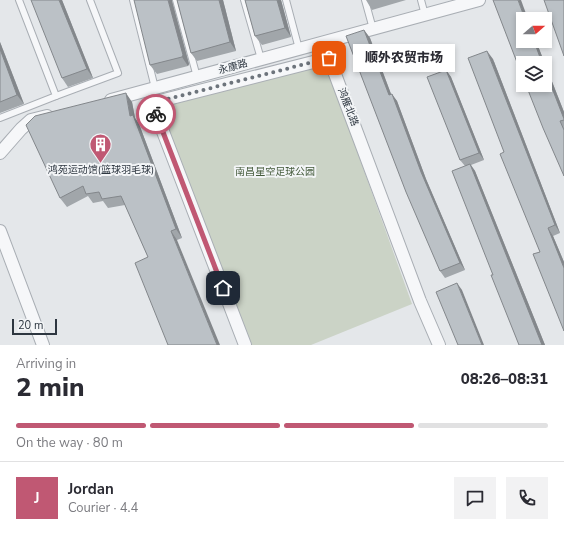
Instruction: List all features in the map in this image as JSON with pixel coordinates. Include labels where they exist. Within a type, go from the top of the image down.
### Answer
[{"type":"street","name":"永康路","points":[[101,102],[477,0]]},
{"type":"street","name":"鸿雁北路","points":[[245,345],[152,103],[329,58],[439,345]]},
{"type":"street","points":[[0,153],[31,120],[62,112]]},
{"type":"street","points":[[0,231],[43,345]]},
{"type":"lane","points":[[19,0],[56,96]]},
{"type":"lane","points":[[0,118],[118,73],[90,0]]},
{"type":"lane","points":[[133,0],[155,88]]},
{"type":"lane","points":[[176,0],[197,77]]},
{"type":"lane","points":[[244,0],[261,59]]},
{"type":"lane","points":[[286,0],[299,49]]},
{"type":"lane","points":[[365,0],[373,29]]},
{"type":"lane","points":[[421,0],[425,15]]},
{"type":"green space","name":"南昌星空足球公园","points":[[326,65],[412,304],[311,345],[252,345],[159,108]]},
{"type":"building","points":[[31,0],[59,0],[87,69],[62,78]]},
{"type":"building","points":[[134,0],[168,0],[183,55],[182,57],[150,65]]},
{"type":"building","points":[[177,0],[219,0],[230,42],[191,53]]},
{"type":"building","points":[[245,0],[277,0],[285,28],[255,36]]},
{"type":"building","points":[[493,0],[518,0],[522,12],[516,12],[516,48],[537,48],[539,56],[516,56],[516,60]]},
{"type":"building","points":[[544,0],[564,0],[564,56],[552,22],[552,12],[548,12]]},
{"type":"building","points":[[364,30],[389,95],[392,94],[421,172],[460,263],[440,271],[406,192],[346,36]]},
{"type":"building","points":[[0,49],[17,95],[0,102]]},
{"type":"building","points":[[487,51],[555,225],[548,228],[564,268],[564,331],[533,254],[540,252],[500,154],[504,152],[468,58]]},
{"type":"building","points":[[446,70],[479,153],[460,160],[427,77]]},
{"type":"building","points":[[552,88],[564,119],[560,121],[564,130],[564,176],[529,92],[552,92]]},
{"type":"building","name":"鸿苑运动馆(篮球羽毛球)","points":[[126,93],[130,116],[133,115],[176,229],[171,231],[217,345],[168,345],[135,263],[148,257],[121,196],[102,199],[99,192],[86,194],[83,186],[60,198],[26,125],[35,116]]},
{"type":"building","points":[[470,164],[542,345],[519,345],[491,275],[493,275],[452,171]]},
{"type":"building","points":[[457,283],[482,345],[458,345],[436,292]]},
{"type":"way so far","points":[[156,114],[152,103],[329,58]]},
{"type":"place","name":"顺外农贸市场","points":[[329,58]]},
{"type":"place","name":"鸿苑运动馆(篮球羽毛球)","points":[[101,164]]},
{"type":"route","points":[[156,114],[223,288]]}]
